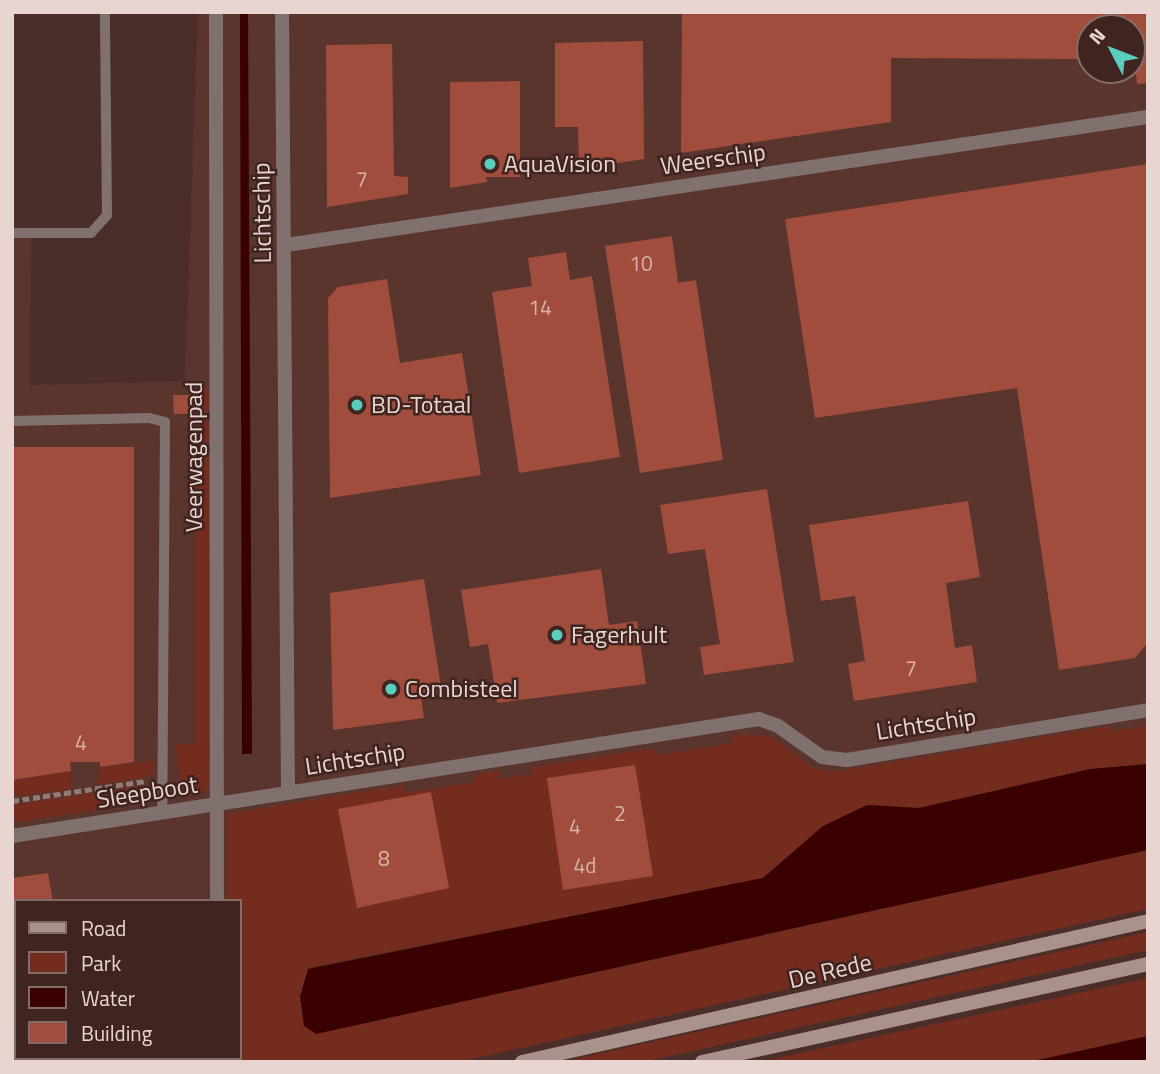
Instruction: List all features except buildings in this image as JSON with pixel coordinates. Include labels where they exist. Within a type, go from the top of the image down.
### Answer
[{"type":"main road","name":"De Rede","points":[[522,1062],[1147,921]]},
{"type":"main road","points":[[702,1062],[1148,964]]},
{"type":"street","name":"Veerwagenpad","points":[[216,12],[217,899]]},
{"type":"street","name":"Lichtschip","points":[[282,12],[288,793],[759,719],[778,726],[822,757],[847,760],[1148,710]]},
{"type":"street","name":"Weerschip","points":[[285,245],[1148,117]]},
{"type":"street","name":"Sleepboot","points":[[12,836],[288,793]]},
{"type":"lane","points":[[12,233],[91,233],[107,215],[105,12]]},
{"type":"lane","points":[[12,421],[149,418],[165,422],[162,813]]},
{"type":"path","points":[[12,801],[163,778]]},
{"type":"shaded area","points":[[198,12],[1148,12],[1148,742],[242,901],[14,899],[12,979],[12,238],[31,238],[29,385],[185,381]]},
{"type":"green space","points":[[209,387],[209,786],[205,793],[182,798],[175,744],[195,744],[194,389]]},
{"type":"green space","points":[[1110,726],[1111,731],[1148,726],[1148,764],[1090,769],[919,808],[867,805],[823,826],[763,878],[308,968],[316,1034],[1148,850],[1147,909],[458,1062],[224,1062],[242,1060],[242,899],[226,899],[227,814],[405,785],[406,793],[474,782],[474,775],[499,770],[500,779],[533,774],[532,767],[654,748],[656,755],[733,743],[731,734],[771,736],[813,768],[833,772]]},
{"type":"green space","points":[[153,761],[153,776],[96,785],[100,767]]},
{"type":"green space","points":[[71,771],[71,789],[12,797],[12,780]]},
{"type":"green space","points":[[152,784],[134,804],[12,823],[12,805]]},
{"type":"green space","points":[[1148,932],[1148,950],[644,1062],[561,1062]]},
{"type":"green space","points":[[1148,978],[1148,1036],[1029,1062],[759,1062]]},
{"type":"water","points":[[240,12],[248,12],[252,754],[242,754]]},
{"type":"water","points":[[1148,764],[1148,850],[316,1034],[304,1026],[300,996],[308,969],[763,878],[823,826],[867,805],[919,808],[1090,769]]},
{"type":"water","points":[[14,1010],[14,1060],[128,1060],[127,1062],[12,1062]]},
{"type":"water","points":[[1148,1036],[1148,1059],[1137,1062],[1029,1062]]},
{"type":"place","name":"AquaVision","points":[[490,164]]},
{"type":"place","name":"BD-Totaal","points":[[357,405]]},
{"type":"place","name":"Fagerhult","points":[[557,635]]},
{"type":"place","name":"Combisteel","points":[[391,689]]}]
